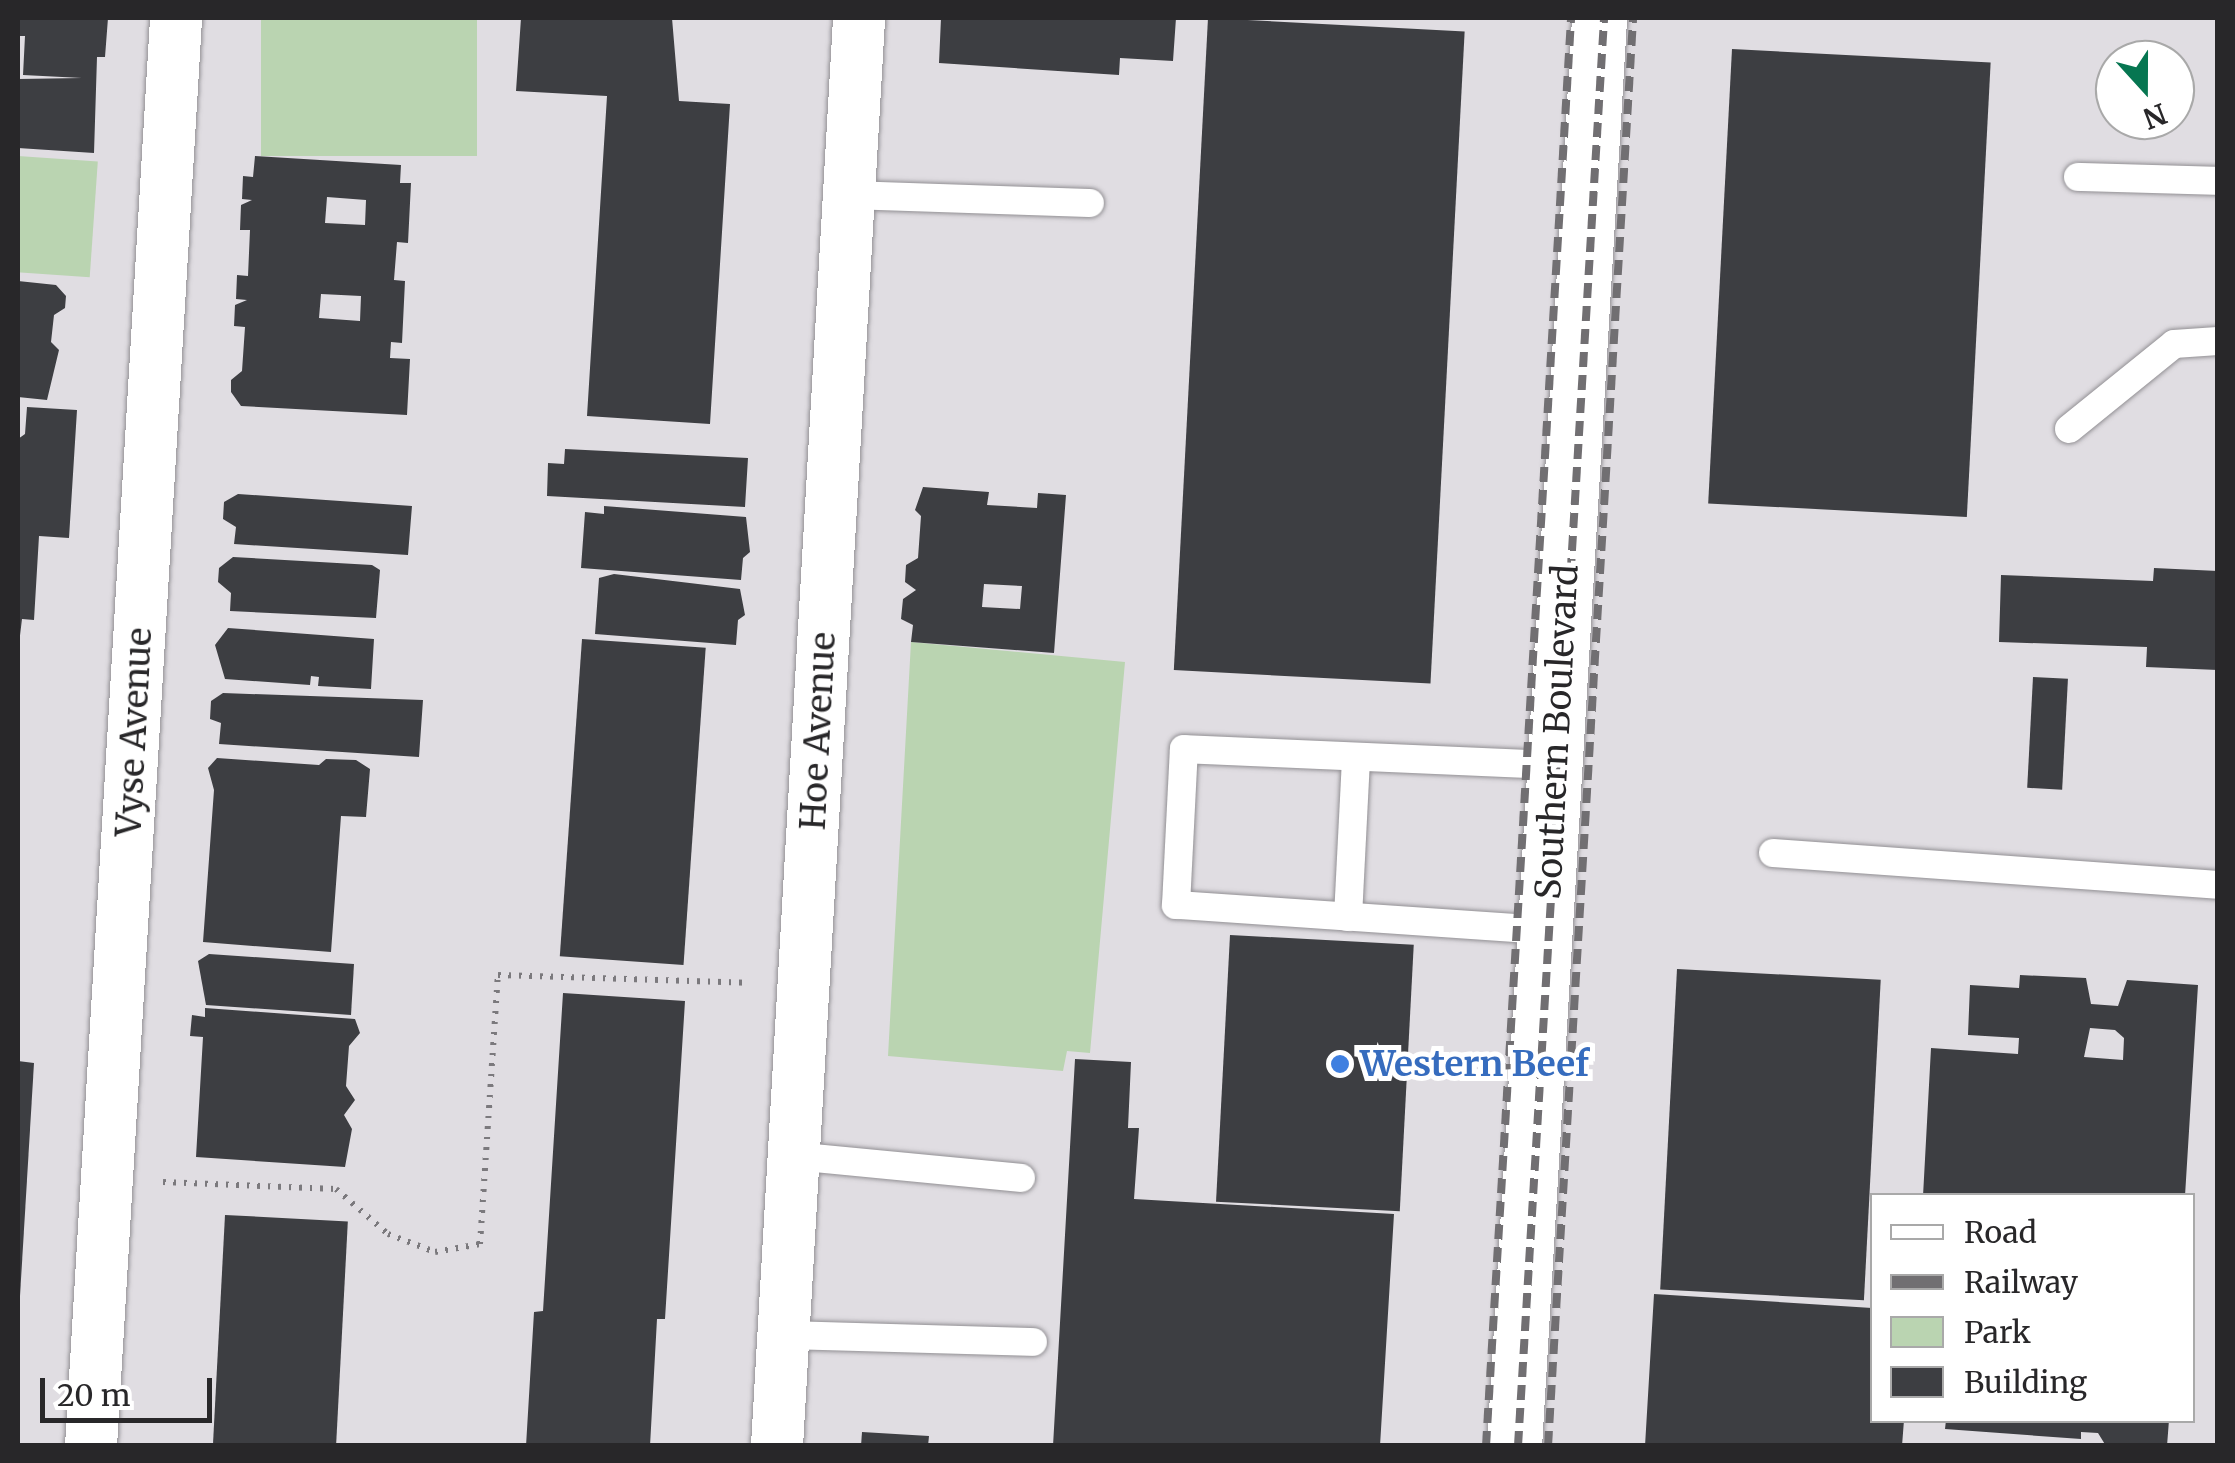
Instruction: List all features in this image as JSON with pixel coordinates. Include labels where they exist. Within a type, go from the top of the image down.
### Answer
[{"type":"main road","name":"Southern Boulevard","points":[[1514,1446],[1599,18]]},
{"type":"street","name":"Vyse Avenue","points":[[91,1446],[176,18]]},
{"type":"street","name":"Hoe Avenue","points":[[777,1446],[859,18]]},
{"type":"lane","points":[[2078,177],[2218,181]]},
{"type":"lane","points":[[848,195],[1090,203]]},
{"type":"lane","points":[[2069,429],[2174,344],[2218,341]]},
{"type":"lane","points":[[1545,930],[1176,906],[1184,749],[1555,765]]},
{"type":"lane","points":[[1348,917],[1356,757]]},
{"type":"lane","points":[[1773,854],[2218,885]]},
{"type":"lane","points":[[793,1156],[1022,1178]]},
{"type":"lane","points":[[784,1335],[1033,1342]]},
{"type":"path","points":[[162,1182],[336,1189],[388,1234],[435,1252],[480,1244],[498,975],[748,983]]},
{"type":"green space","points":[[261,18],[477,18],[477,156],[261,156]]},
{"type":"green space","points":[[18,156],[98,162],[90,277],[18,272]]},
{"type":"green space","points":[[911,642],[1125,662],[1090,1053],[1067,1051],[1063,1071],[888,1056]]},
{"type":"building","points":[[18,18],[108,18],[105,57],[97,57],[94,153],[18,148],[18,79],[82,78],[23,75],[25,36],[18,36]]},
{"type":"building","points":[[521,18],[672,18],[679,101],[730,104],[710,424],[587,416],[607,96],[516,91]]},
{"type":"building","points":[[941,18],[1176,18],[1173,61],[1120,58],[1119,75],[939,63]]},
{"type":"building","points":[[1208,18],[1465,31],[1430,684],[1174,670]]},
{"type":"building","points":[[1732,49],[1991,63],[1967,517],[1708,503]]},
{"type":"building","points":[[255,156],[401,165],[400,183],[411,183],[408,243],[397,242],[394,280],[405,281],[402,343],[391,342],[390,358],[410,359],[407,415],[241,406],[231,392],[231,380],[242,371],[245,327],[234,326],[235,305],[247,300],[236,299],[237,275],[248,276],[250,230],[240,230],[241,205],[252,200],[242,199],[243,176],[253,177]],"holes":[[[327,197],[366,200],[365,225],[325,223]],[[321,294],[361,296],[360,321],[319,318]]]},
{"type":"building","points":[[18,281],[56,285],[66,296],[65,308],[54,315],[51,342],[59,350],[47,400],[18,397]]},
{"type":"building","points":[[27,407],[77,410],[69,538],[39,536],[34,620],[22,619],[18,652],[18,439],[25,434]]},
{"type":"building","points":[[565,449],[748,458],[745,507],[547,496],[548,463],[564,464]]},
{"type":"building","points":[[923,487],[989,492],[987,505],[1037,508],[1038,493],[1066,495],[1054,653],[911,642],[913,625],[901,619],[903,599],[916,590],[905,582],[906,565],[918,558],[921,516],[915,510]],"holes":[[[984,584],[1022,586],[1020,609],[982,607]]]},
{"type":"building","points":[[238,494],[412,506],[408,555],[234,544],[236,527],[223,519],[224,502]]},
{"type":"building","points":[[604,506],[746,517],[750,552],[743,558],[741,580],[581,568],[585,512],[604,514]]},
{"type":"building","points":[[233,557],[372,565],[380,570],[376,618],[230,611],[231,593],[218,582],[219,568]]},
{"type":"building","points":[[2154,568],[2218,571],[2218,670],[2146,667],[2147,647],[1999,642],[2001,575],[2153,581]]},
{"type":"building","points":[[614,574],[740,589],[745,615],[738,620],[736,645],[595,634],[599,578]]},
{"type":"building","points":[[228,628],[374,639],[371,689],[318,686],[319,677],[311,676],[310,685],[225,679],[215,645]]},
{"type":"building","points":[[582,639],[706,648],[684,965],[560,956]]},
{"type":"building","points":[[2033,677],[2068,679],[2062,790],[2027,788]]},
{"type":"building","points":[[223,693],[423,700],[419,757],[219,744],[221,723],[210,719],[211,701]]},
{"type":"building","points":[[217,758],[319,765],[326,759],[356,760],[370,769],[366,817],[341,816],[331,952],[203,942],[214,790],[208,768]]},
{"type":"building","points":[[1230,935],[1414,945],[1400,1211],[1216,1202]]},
{"type":"building","points":[[209,954],[354,964],[351,1015],[206,1005],[198,961]]},
{"type":"building","points":[[1677,969],[1881,980],[1864,1300],[1660,1290]]},
{"type":"building","points":[[2020,975],[2086,978],[2091,1004],[2118,1006],[2127,980],[2198,985],[2185,1193],[1923,1193],[1931,1048],[2018,1054],[2019,1038],[1968,1035],[1970,985],[2019,988]],"holes":[[[2090,1028],[2115,1030],[2124,1038],[2123,1060],[2084,1057]]]},
{"type":"building","points":[[563,993],[685,1001],[665,1319],[657,1319],[650,1446],[526,1446],[534,1312],[543,1311]]},
{"type":"building","points":[[205,1008],[355,1019],[360,1033],[349,1046],[346,1086],[355,1100],[344,1115],[352,1129],[345,1167],[196,1157],[203,1037],[190,1036],[192,1015],[205,1017]]},
{"type":"building","points":[[1075,1059],[1131,1062],[1128,1128],[1139,1128],[1134,1199],[1394,1214],[1380,1446],[1053,1446]]},
{"type":"building","points":[[18,1061],[34,1063],[20,1296],[18,1296]]},
{"type":"building","points":[[225,1215],[348,1221],[336,1446],[213,1446]]},
{"type":"building","points":[[1654,1294],[1870,1308],[1870,1423],[1904,1423],[1902,1446],[1645,1446]]},
{"type":"building","points":[[1946,1423],[2169,1423],[2167,1446],[2106,1446],[2098,1433],[2081,1432],[2081,1439],[1945,1429]]},
{"type":"building","points":[[862,1432],[929,1436],[928,1446],[861,1446]]},
{"type":"railway","points":[[1486,1446],[1571,18]]},
{"type":"railway","points":[[1518,1446],[1604,18]]},
{"type":"railway","points":[[1548,1446],[1633,18]]},
{"type":"place","name":"Western Beef","points":[[1340,1064]]}]
